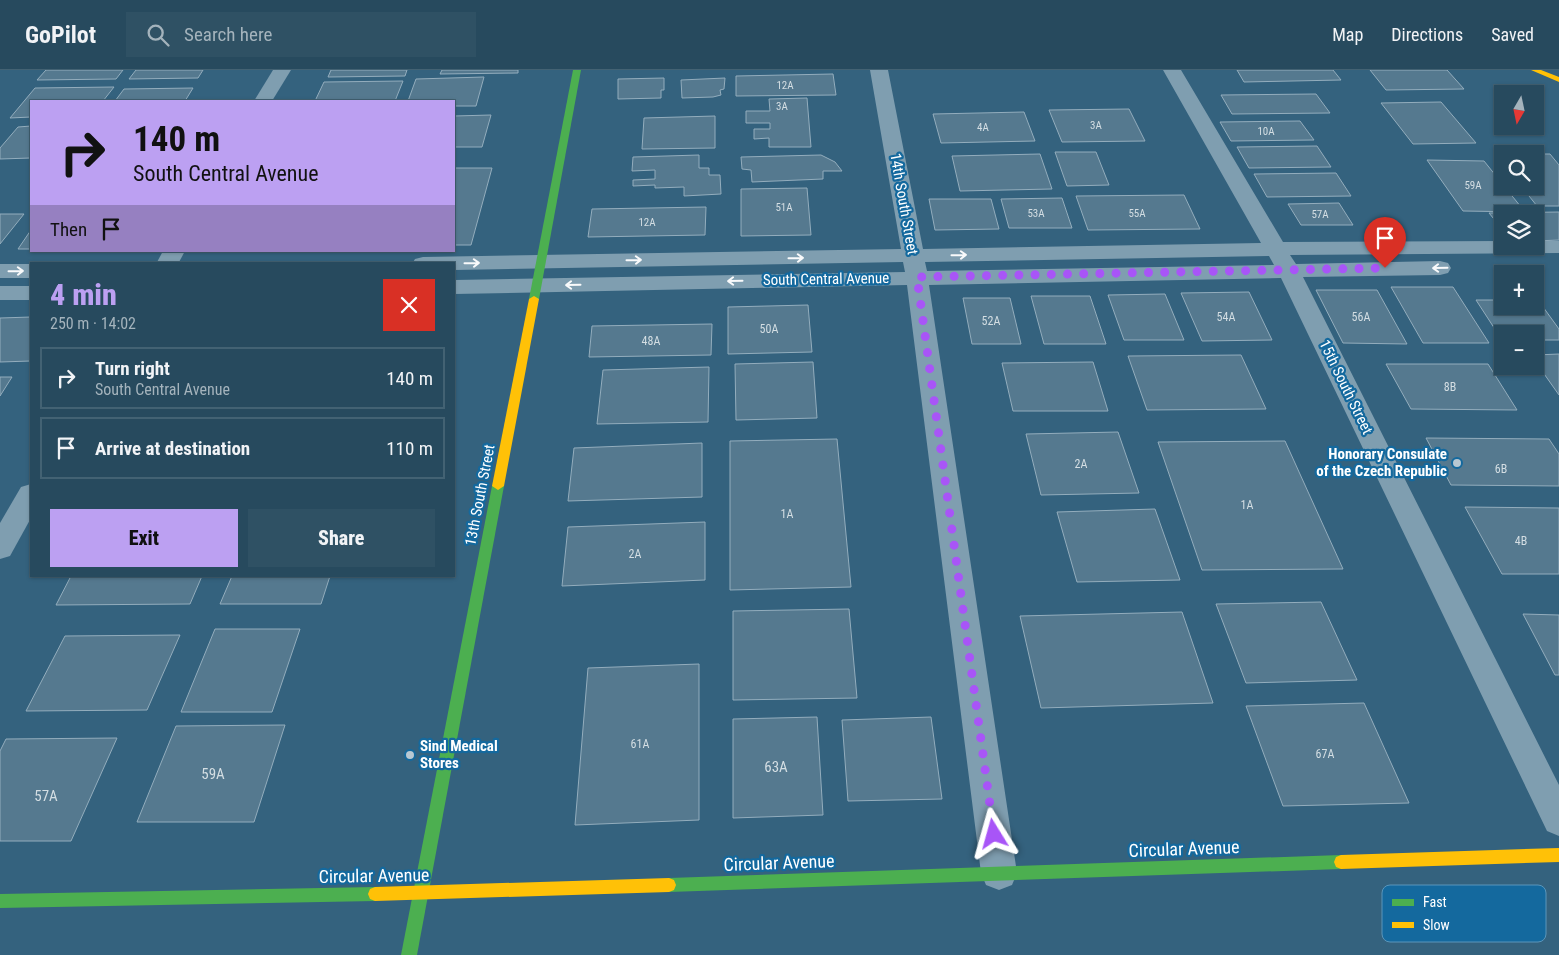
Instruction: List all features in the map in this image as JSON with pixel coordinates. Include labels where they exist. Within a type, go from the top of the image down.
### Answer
[{"type":"street","points":[[265,100],[282,70]]},
{"type":"street","name":"13th South Street","points":[[409,955],[535,286],[578,70]]},
{"type":"street","name":"14th South Street","points":[[880,70],[915,266],[1000,873]]},
{"type":"street","name":"15th South Street","points":[[1172,70],[1282,260],[1559,820]]},
{"type":"street","points":[[1535,70],[1559,80]]},
{"type":"street","points":[[1282,260],[1559,247]]},
{"type":"street","name":"South Central Avenue","points":[[455,287],[535,286],[915,266],[1282,260],[1559,266]]},
{"type":"street","points":[[455,263],[541,262],[915,266]]},
{"type":"street","points":[[0,271],[30,270]]},
{"type":"street","points":[[0,293],[30,293]]},
{"type":"street","points":[[0,548],[30,496]]},
{"type":"street","name":"Circular Avenue","points":[[0,901],[420,893],[1559,855]]},
{"type":"building","points":[[46,70],[123,70],[116,79],[37,80]]},
{"type":"building","points":[[136,70],[203,70],[198,78],[129,79]]},
{"type":"building","points":[[331,70],[407,70],[405,76],[328,77]]},
{"type":"building","points":[[442,70],[518,70],[518,73],[440,74]]},
{"type":"building","points":[[1237,70],[1333,70],[1341,80],[1244,82]]},
{"type":"building","points":[[1370,70],[1447,70],[1464,89],[1386,90]]},
{"type":"building","points":[[833,74],[836,95],[736,96],[736,76]]},
{"type":"building","points":[[484,77],[476,106],[455,106],[455,100],[408,100],[416,79]]},
{"type":"building","points":[[664,78],[664,90],[661,90],[661,98],[618,99],[618,79]]},
{"type":"building","points":[[725,78],[724,89],[720,90],[721,95],[682,98],[681,80]]},
{"type":"building","points":[[403,81],[395,100],[315,100],[324,82]]},
{"type":"building","points":[[114,87],[104,100],[30,100],[30,117],[10,118],[35,88]]},
{"type":"building","points":[[193,88],[186,100],[116,100],[124,89]]},
{"type":"building","points":[[1316,94],[1330,113],[1232,114],[1221,95]]},
{"type":"building","points":[[807,98],[811,147],[769,147],[769,138],[754,139],[754,129],[770,129],[770,123],[746,123],[746,111],[770,111],[769,99]]},
{"type":"building","points":[[1441,102],[1476,143],[1413,144],[1381,103]]},
{"type":"building","points":[[1129,109],[1145,141],[1062,142],[1049,110]]},
{"type":"building","points":[[1024,112],[1035,141],[941,143],[933,114]]},
{"type":"building","points":[[491,115],[482,147],[455,147],[455,116]]},
{"type":"building","points":[[715,116],[715,148],[642,149],[644,118]]},
{"type":"building","points":[[1300,121],[1314,140],[1231,141],[1220,122]]},
{"type":"building","points":[[30,126],[30,158],[0,159],[0,148],[18,127]]},
{"type":"building","points":[[1317,146],[1331,167],[1249,168],[1237,147]]},
{"type":"building","points":[[1055,152],[1096,152],[1109,185],[1067,186]]},
{"type":"building","points":[[1040,154],[1052,189],[960,191],[952,156]]},
{"type":"building","points":[[1544,154],[1550,154],[1559,165],[1559,206],[1536,205],[1528,195],[1544,195]]},
{"type":"building","points":[[699,155],[699,168],[709,168],[709,175],[720,175],[721,194],[684,196],[684,187],[655,188],[655,185],[633,186],[633,180],[655,179],[655,170],[632,171],[633,157]]},
{"type":"building","points":[[821,155],[835,162],[842,171],[823,171],[823,179],[752,182],[751,170],[742,169],[741,157]]},
{"type":"building","points":[[1427,160],[1484,161],[1494,173],[1494,195],[1511,195],[1519,205],[1494,205],[1494,212],[1463,211]]},
{"type":"building","points":[[455,168],[492,168],[471,245],[455,245]]},
{"type":"building","points":[[1336,173],[1351,196],[1267,197],[1254,174]]},
{"type":"building","points":[[807,188],[811,235],[741,236],[741,189]]},
{"type":"building","points":[[1184,195],[1200,229],[1088,230],[1076,196]]},
{"type":"building","points":[[1062,198],[1072,228],[1009,228],[1001,199]]},
{"type":"building","points":[[929,199],[991,199],[999,229],[935,230]]},
{"type":"building","points":[[1339,203],[1353,225],[1301,225],[1288,204]]},
{"type":"building","points":[[706,207],[705,235],[588,237],[592,209]]},
{"type":"building","points":[[1544,212],[1559,212],[1559,240],[1544,241]]},
{"type":"building","points":[[0,214],[24,214],[0,244]]},
{"type":"building","points":[[30,231],[30,249],[18,249]]},
{"type":"building","points":[[1391,287],[1453,287],[1489,343],[1423,343]]},
{"type":"building","points":[[1316,290],[1377,290],[1407,344],[1343,343]]},
{"type":"building","points":[[1249,292],[1272,340],[1202,341],[1181,293]]},
{"type":"building","points":[[1165,294],[1184,340],[1124,340],[1108,295]]},
{"type":"building","points":[[1031,296],[1090,296],[1106,344],[1044,344]]},
{"type":"building","points":[[963,298],[1010,298],[1021,344],[972,344]]},
{"type":"building","points":[[1476,300],[1494,300],[1494,315],[1544,315],[1544,308],[1559,329],[1559,340],[1544,340],[1544,325],[1494,325],[1494,328]]},
{"type":"building","points":[[808,305],[812,352],[728,354],[728,307]]},
{"type":"building","points":[[30,317],[30,361],[0,362],[0,318]]},
{"type":"building","points":[[712,324],[711,355],[589,357],[592,326]]},
{"type":"building","points":[[1559,354],[1559,395],[1544,374],[1544,355]]},
{"type":"building","points":[[1241,355],[1266,409],[1147,410],[1128,356]]},
{"type":"building","points":[[813,362],[817,418],[736,420],[735,364]]},
{"type":"building","points":[[1093,362],[1108,411],[1013,411],[1002,363]]},
{"type":"building","points":[[1386,364],[1488,364],[1517,410],[1411,409]]},
{"type":"building","points":[[709,367],[708,422],[597,424],[603,370]]},
{"type":"building","points":[[0,377],[12,377],[0,396]]},
{"type":"building","points":[[1118,432],[1139,493],[1041,495],[1026,434]]},
{"type":"building","points":[[1426,438],[1549,439],[1559,454],[1559,486],[1451,485]]},
{"type":"building","points":[[837,439],[851,587],[730,590],[730,441]]},
{"type":"building","points":[[1285,441],[1343,569],[1202,570],[1158,442]]},
{"type":"building","points":[[702,443],[702,497],[568,501],[574,448]]},
{"type":"building","points":[[1465,507],[1559,508],[1559,574],[1502,574]]},
{"type":"building","points":[[1155,509],[1180,580],[1077,582],[1057,512]]},
{"type":"building","points":[[705,522],[705,580],[562,586],[568,527]]},
{"type":"building","points":[[70,577],[202,577],[190,604],[56,605]]},
{"type":"building","points":[[232,577],[330,577],[321,604],[220,604]]},
{"type":"building","points":[[1321,602],[1357,680],[1246,683],[1216,604]]},
{"type":"building","points":[[849,609],[857,698],[733,700],[733,611]]},
{"type":"building","points":[[1182,612],[1213,703],[1041,708],[1020,616]]},
{"type":"building","points":[[1523,614],[1559,615],[1559,675],[1555,675]]},
{"type":"building","points":[[215,629],[300,629],[272,712],[181,712]]},
{"type":"building","points":[[180,635],[147,710],[26,711],[65,636]]},
{"type":"building","points":[[699,664],[699,820],[575,825],[588,668]]},
{"type":"building","points":[[1364,703],[1409,803],[1283,806],[1246,706]]},
{"type":"building","points":[[817,717],[823,815],[733,818],[733,719]]},
{"type":"building","points":[[931,717],[942,799],[848,801],[842,720]]},
{"type":"building","points":[[285,725],[254,822],[137,822],[176,726]]},
{"type":"building","points":[[117,738],[71,841],[0,841],[0,751],[6,739]]},
{"type":"traffic: fast","points":[[534,299],[577,70]]},
{"type":"traffic: fast","points":[[409,955],[498,486]]},
{"type":"traffic: fast","points":[[669,885],[1341,862]]},
{"type":"traffic: fast","points":[[0,901],[375,894]]},
{"type":"traffic: slow","points":[[1535,70],[1559,80]]},
{"type":"traffic: slow","points":[[498,486],[534,299]]},
{"type":"traffic: slow","points":[[1341,862],[1559,855]]},
{"type":"traffic: slow","points":[[375,894],[669,885]]},
{"type":"place","name":"Honorary Consulate of the Czech Republic","points":[[1457,463]]},
{"type":"place","name":"Sind Medical Stores","points":[[410,755]]},
{"type":"route","points":[[994,834],[917,277],[1385,268]]}]
